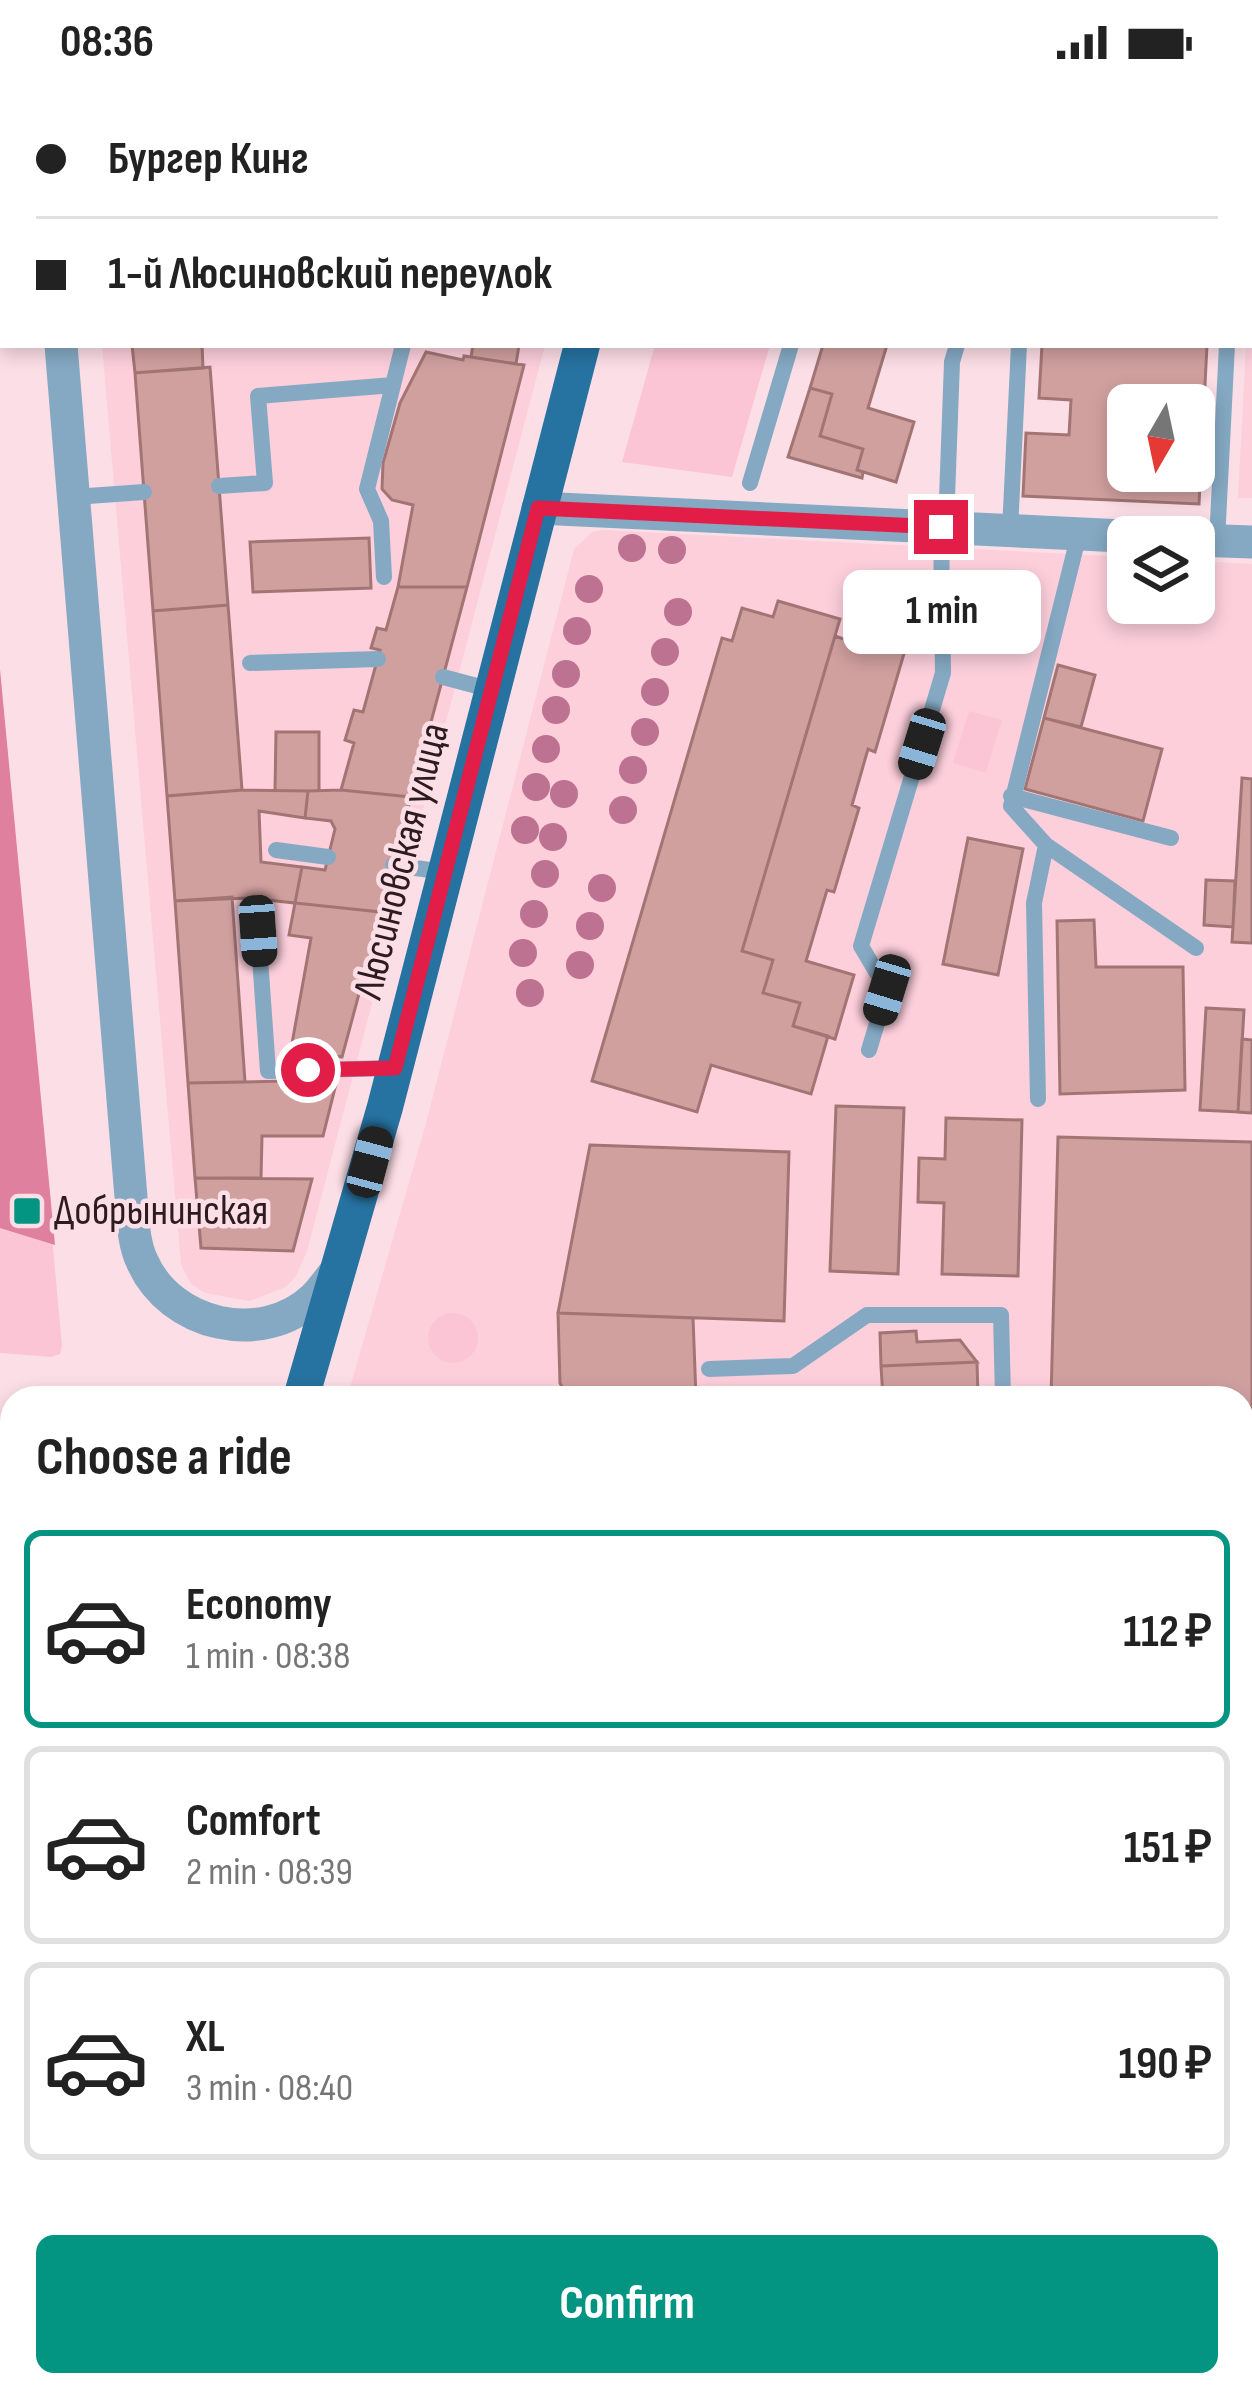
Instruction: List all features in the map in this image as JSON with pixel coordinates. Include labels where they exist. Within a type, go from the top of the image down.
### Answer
[{"type":"main road","name":"Люсиновская улица","points":[[305,1386],[395,1068],[578,348]]},
{"type":"street","points":[[61,348],[131,1197],[140,1258],[151,1279],[186,1310],[243,1326],[286,1316],[313,1299],[341,1265]]},
{"type":"street","points":[[538,508],[1107,535]]},
{"type":"street","points":[[1215,540],[1252,542]]},
{"type":"lane","points":[[384,577],[381,521],[367,489],[402,348]]},
{"type":"lane","points":[[750,483],[790,348]]},
{"type":"lane","points":[[869,1050],[887,990],[861,946],[943,673],[941,527],[947,499],[956,348]]},
{"type":"lane","points":[[1010,530],[1019,348]]},
{"type":"lane","points":[[1209,516],[1227,348]]},
{"type":"lane","points":[[219,486],[265,483],[258,396],[393,385]]},
{"type":"lane","points":[[74,497],[144,491]]},
{"type":"lane","points":[[1079,534],[1011,796],[1016,814],[1046,844],[1196,948]]},
{"type":"lane","points":[[250,663],[378,659]]},
{"type":"lane","points":[[443,677],[492,690]]},
{"type":"lane","points":[[1011,796],[1171,838]]},
{"type":"lane","points":[[1038,1099],[1034,904],[1046,844]]},
{"type":"lane","points":[[275,850],[328,857]]},
{"type":"lane","points":[[393,865],[445,872]]},
{"type":"lane","points":[[258,931],[268,1071],[395,1068]]},
{"type":"lane","points":[[709,1370],[793,1366],[867,1315],[1000,1315],[1003,1386]]},
{"type":"shaded area","points":[[102,348],[544,348],[307,1251],[286,1287],[250,1301],[205,1293],[191,1284],[181,1265]]},
{"type":"shaded area","points":[[654,348],[769,348],[732,477],[622,462]]},
{"type":"shaded area","points":[[1246,348],[1252,348],[1252,498],[1238,498]]},
{"type":"shaded area","points":[[604,530],[1107,556],[1107,624],[1215,624],[1215,562],[1252,564],[1252,1386],[350,1386],[425,1127],[574,549],[592,532]]},
{"type":"shaded area","points":[[0,670],[62,1346],[60,1354],[52,1357],[0,1353]]},
{"type":"shaded area","points":[[0,670],[55,1245],[0,1228]]},
{"type":"shaded area","points":[[969,711],[1002,720],[986,773],[953,763]]},
{"type":"shaded area","points":[[453,1313],[471,1320],[478,1338],[471,1356],[453,1363],[435,1356],[428,1338],[435,1320]]},
{"type":"building","points":[[132,348],[202,348],[203,368],[135,373]]},
{"type":"building","points":[[472,348],[519,348],[516,364],[471,357]]},
{"type":"building","points":[[822,348],[886,348],[868,408],[914,422],[896,482],[857,470],[863,449],[820,436],[832,394],[810,388]]},
{"type":"building","points":[[1042,348],[1207,348],[1205,384],[1107,384],[1107,492],[1200,492],[1199,504],[1023,496],[1026,433],[1069,435],[1071,400],[1039,398]]},
{"type":"building","points":[[426,352],[524,365],[467,587],[398,587],[413,505],[392,500],[382,489],[383,463],[400,403]]},
{"type":"building","points":[[210,367],[228,605],[153,611],[135,373]]},
{"type":"building","points":[[810,388],[832,394],[820,436],[863,449],[857,470],[863,472],[862,478],[788,457]]},
{"type":"building","points":[[369,538],[371,588],[253,592],[250,542]]},
{"type":"building","points":[[398,587],[467,587],[411,797],[341,790],[354,743],[345,740],[354,710],[363,712],[380,650],[371,648],[377,628],[386,630]]},
{"type":"building","points":[[778,601],[840,619],[742,951],[773,960],[763,993],[800,1003],[793,1026],[828,1036],[811,1094],[711,1065],[697,1112],[592,1081],[722,638],[732,641],[742,608],[773,617]]},
{"type":"building","points":[[228,605],[242,790],[167,796],[153,611]]},
{"type":"building","points":[[860,626],[908,640],[875,752],[868,749],[852,805],[859,808],[834,892],[827,890],[806,961],[854,975],[835,1039],[793,1026],[800,1003],[763,993],[773,960],[742,951],[835,636],[855,643]]},
{"type":"building","points":[[1058,665],[1095,675],[1081,727],[1044,718]]},
{"type":"building","points":[[1044,718],[1162,749],[1143,821],[1025,789]]},
{"type":"building","points":[[276,732],[319,732],[319,791],[275,791]]},
{"type":"building","points":[[1242,778],[1252,779],[1252,943],[1232,942]]},
{"type":"building","points":[[308,791],[305,818],[259,811],[261,862],[302,867],[295,903],[249,898],[175,901],[167,796]]},
{"type":"building","points":[[308,791],[411,797],[381,912],[295,903],[302,867],[325,870],[335,829],[331,821],[305,818]]},
{"type":"building","points":[[968,838],[1023,849],[998,975],[943,964]]},
{"type":"building","points":[[1206,880],[1235,881],[1233,927],[1204,925]]},
{"type":"building","points":[[232,897],[245,1082],[188,1083],[175,901]]},
{"type":"building","points":[[295,903],[381,912],[342,1057],[291,1049],[311,938],[289,935]]},
{"type":"building","points":[[1094,920],[1096,967],[1183,967],[1185,1090],[1060,1094],[1057,921]]},
{"type":"building","points":[[1206,1008],[1244,1010],[1238,1112],[1200,1110]]},
{"type":"building","points":[[1242,1039],[1252,1040],[1252,1113],[1238,1112]]},
{"type":"building","points":[[337,1080],[323,1136],[262,1136],[261,1178],[195,1178],[188,1083]]},
{"type":"building","points":[[836,1106],[904,1108],[898,1274],[830,1271]]},
{"type":"building","points":[[946,1118],[1022,1120],[1018,1276],[942,1274],[944,1203],[918,1202],[919,1158],[945,1159]]},
{"type":"building","points":[[1058,1137],[1252,1142],[1252,1386],[1051,1386]]},
{"type":"building","points":[[590,1145],[789,1152],[784,1321],[558,1313]]},
{"type":"building","points":[[195,1178],[312,1179],[293,1251],[201,1248]]},
{"type":"building","points":[[558,1313],[693,1318],[696,1386],[560,1383]]},
{"type":"building","points":[[916,1331],[917,1342],[960,1340],[977,1362],[881,1366],[880,1333]]},
{"type":"building","points":[[977,1362],[978,1386],[882,1386],[881,1366]]},
{"type":"place","name":"Добрынинская","points":[[27,1211]]},
{"type":"route","points":[[308,1070],[395,1068],[538,508],[941,527]]}]
